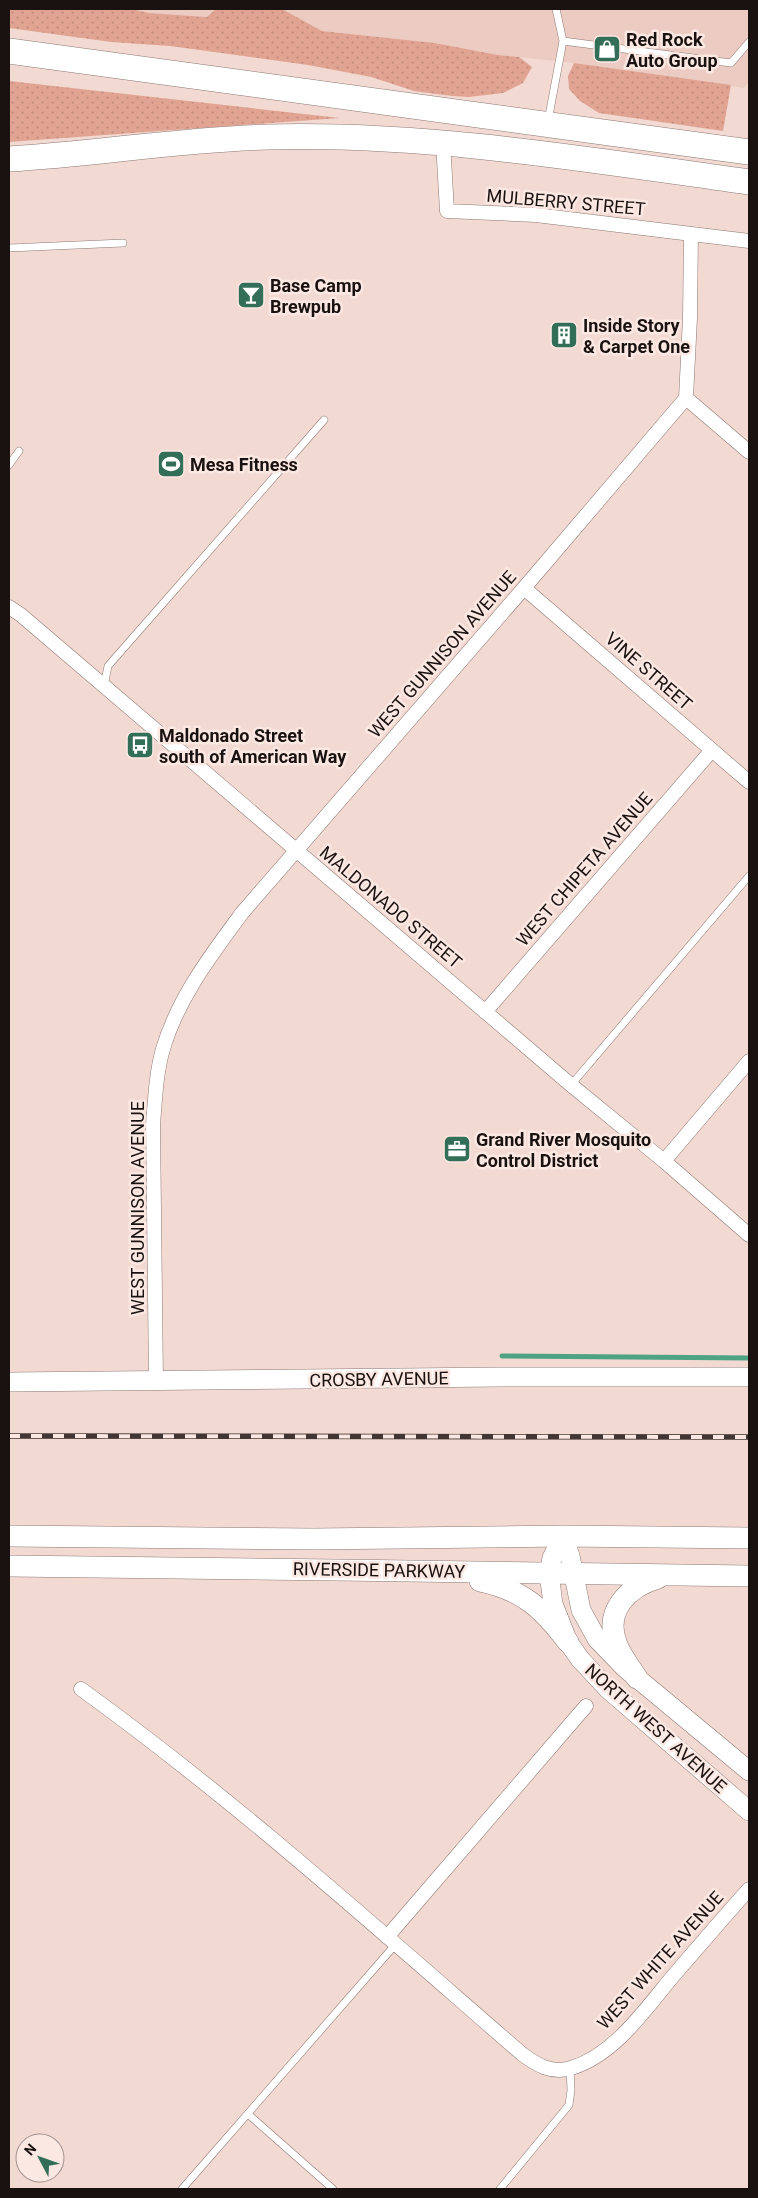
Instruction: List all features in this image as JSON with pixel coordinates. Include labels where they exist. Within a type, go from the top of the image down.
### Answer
[{"type":"highway","points":[[9,51],[749,152]]},
{"type":"highway","points":[[9,160],[268,137],[405,139],[538,153],[749,182]]},
{"type":"main road","name":"RIVERSIDE PARKWAY","points":[[9,1536],[314,1539],[562,1536],[749,1538]]},
{"type":"main road","name":"RIVERSIDE PARKWAY","points":[[9,1566],[312,1568],[441,1572],[749,1576]]},
{"type":"main road","points":[[441,1572],[495,1584],[519,1594],[540,1608],[568,1642]]},
{"type":"main road","points":[[637,1678],[616,1644],[613,1620],[616,1610],[628,1593],[637,1586],[667,1575]]},
{"type":"street","name":"MULBERRY STREET","points":[[443,142],[447,211],[536,215],[749,241]]},
{"type":"street","points":[[691,234],[690,318],[686,398],[749,452]]},
{"type":"street","name":"WEST GUNNISON AVENUE","points":[[156,1381],[153,1125],[156,1087],[163,1049],[181,1006],[211,954],[242,913],[686,398]]},
{"type":"street","name":"VINE STREET","points":[[524,588],[749,782]]},
{"type":"street","name":"MALDONADO STREET","points":[[9,607],[21,615],[570,1085],[664,1161],[749,1235]]},
{"type":"street","name":"WEST CHIPETA AVENUE","points":[[485,1012],[712,750]]},
{"type":"street","points":[[664,1161],[749,1061]]},
{"type":"street","name":"CROSBY AVENUE","points":[[9,1382],[749,1377]]},
{"type":"street","name":"NORTH WEST AVENUE","points":[[562,1536],[552,1558],[549,1573],[553,1604],[568,1642],[580,1659],[608,1689],[749,1811]]},
{"type":"street","name":"NORTH WEST AVENUE","points":[[562,1536],[574,1574],[578,1599],[588,1624],[609,1653],[749,1771]]},
{"type":"street","points":[[81,1689],[134,1727],[235,1808],[534,2062],[544,2068],[556,2070],[570,2068]]},
{"type":"street","points":[[391,1941],[586,1706]]},
{"type":"street","name":"WEST WHITE AVENUE","points":[[570,2068],[589,2060],[606,2048],[632,2024],[749,1889]]},
{"type":"lane","points":[[547,124],[563,41],[556,9]]},
{"type":"lane","points":[[563,41],[731,63],[749,42]]},
{"type":"lane","points":[[9,248],[122,243]]},
{"type":"lane","points":[[104,686],[108,666],[324,420]]},
{"type":"lane","points":[[9,465],[19,451]]},
{"type":"lane","points":[[570,1085],[749,876]]},
{"type":"lane","points":[[182,2189],[248,2114],[391,1941]]},
{"type":"lane","points":[[500,2189],[569,2105],[571,2090],[570,2068]]},
{"type":"lane","points":[[248,2114],[333,2189]]},
{"type":"shaded area","points":[[9,9],[131,9],[149,13],[207,17],[216,9],[282,9],[322,31],[435,43],[519,57],[532,67],[523,83],[503,93],[469,97],[452,96],[414,91],[371,77],[308,65],[170,46],[111,42],[9,28]]},
{"type":"shaded area","points":[[131,9],[216,9],[207,17],[149,13]]},
{"type":"shaded area","name":"Red Rock Auto Group","points":[[282,9],[749,9],[749,81],[744,88],[574,63],[498,55],[435,43],[322,31]]},
{"type":"shaded area","points":[[574,63],[731,85],[723,131],[599,113],[580,101],[569,89],[568,76]]},
{"type":"shaded area","points":[[9,81],[340,118],[9,142]]},
{"type":"waterway","points":[[502,1356],[749,1358]]},
{"type":"railway","points":[[9,1436],[749,1437]]},
{"type":"place","name":"Red Rock Auto Group","points":[[607,49]]},
{"type":"place","name":"Base Camp Brewpub","points":[[251,295]]},
{"type":"place","name":"Inside Story & Carpet One","points":[[564,335]]},
{"type":"place","name":"Mesa Fitness","points":[[171,464]]},
{"type":"place","name":"Maldonado Street south of American Way","points":[[140,745]]},
{"type":"place","name":"Grand River Mosquito Control District","points":[[457,1149]]}]
